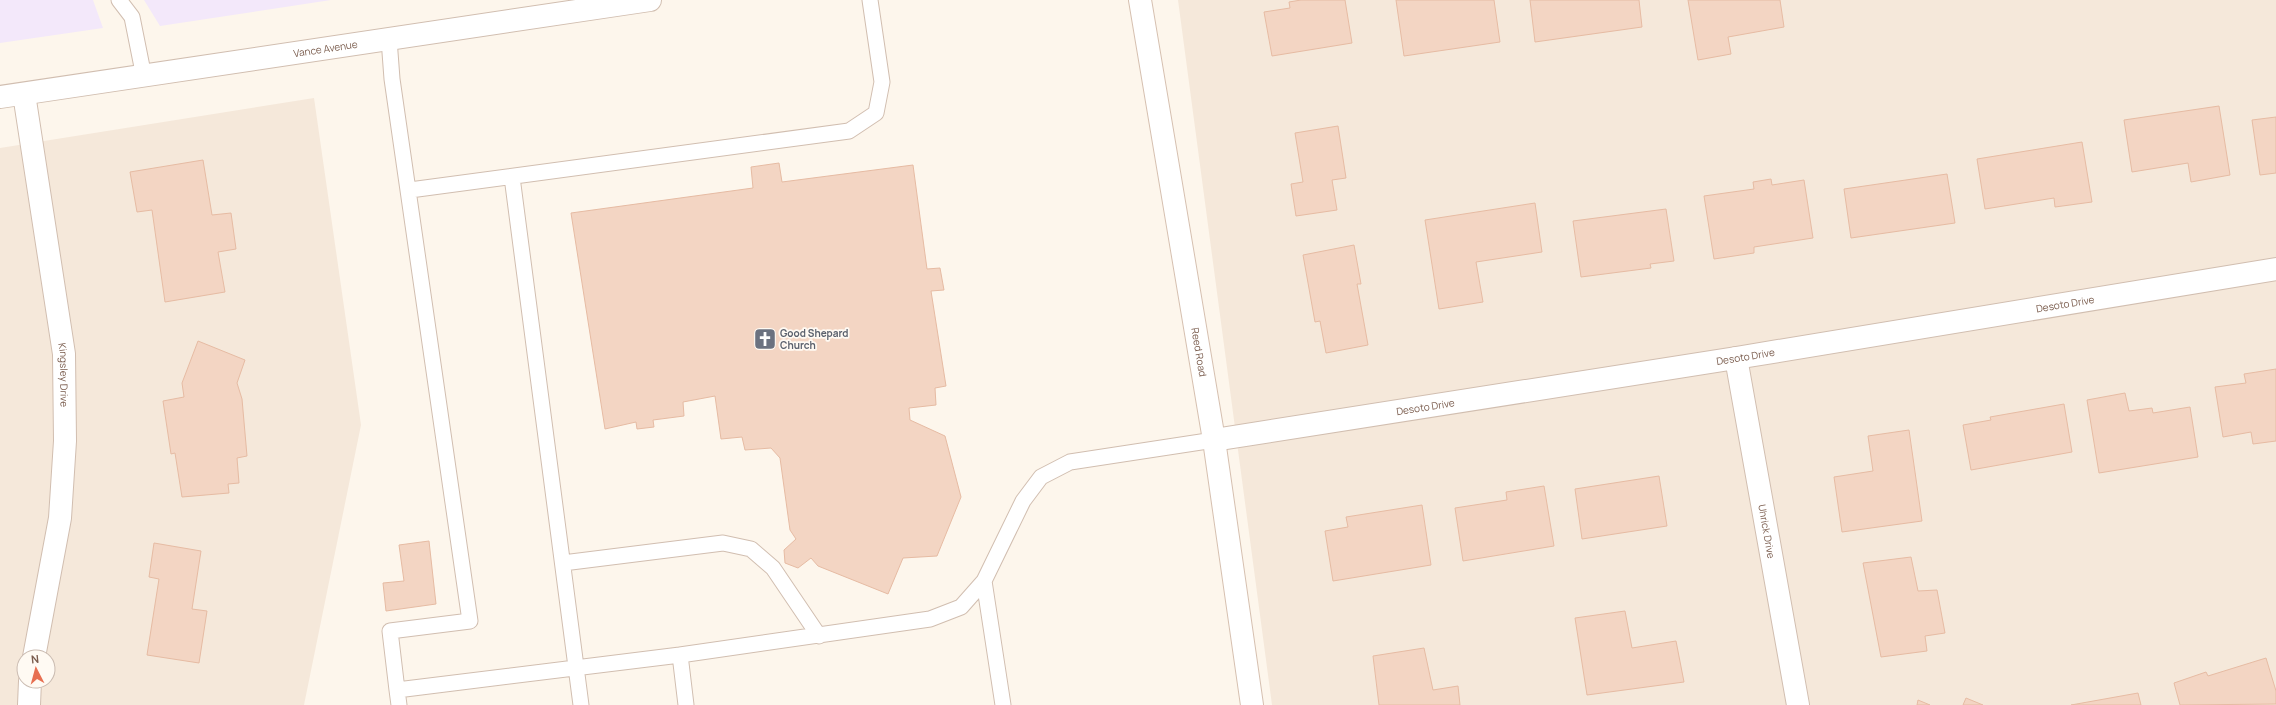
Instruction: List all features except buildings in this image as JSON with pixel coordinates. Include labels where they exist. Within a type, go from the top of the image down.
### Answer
[{"type":"street","name":"Vance Avenue","points":[[0,97],[144,77],[650,0]]},
{"type":"street","name":"Reed Road","points":[[1140,0],[1214,440],[1252,705]]},
{"type":"street","name":"Kingsley Drive","points":[[24,94],[64,354],[65,441],[60,518],[35,649]]},
{"type":"street","name":"Desoto Drive","points":[[1214,440],[1736,358],[2276,269]]},
{"type":"street","name":"Uhrick Drive","points":[[1736,358],[1798,705]]},
{"type":"street","points":[[29,705],[30,689]]},
{"type":"lane","points":[[119,0],[132,17],[144,77]]},
{"type":"lane","points":[[410,190],[849,131],[876,113],[882,82],[870,0]]},
{"type":"lane","points":[[389,40],[392,79],[410,190],[470,620],[390,631],[398,698],[577,668],[819,636],[930,619],[961,607],[984,581],[1023,502],[1041,477],[1070,462],[1214,440]]},
{"type":"lane","points":[[512,177],[581,705]]},
{"type":"lane","points":[[563,563],[723,543],[751,549],[773,568],[819,636]]},
{"type":"lane","points":[[984,581],[1003,705]]},
{"type":"lane","points":[[680,655],[686,705]]},
{"type":"shaded area","points":[[0,0],[93,0],[103,28],[0,43]]},
{"type":"shaded area","points":[[144,0],[331,0],[160,26]]},
{"type":"shaded area","points":[[1178,0],[2276,0],[2276,705],[1272,705]]},
{"type":"shaded area","points":[[314,98],[361,425],[304,705],[0,705],[0,148]]},
{"type":"place","name":"Good Shepard Church","points":[[765,339]]}]
